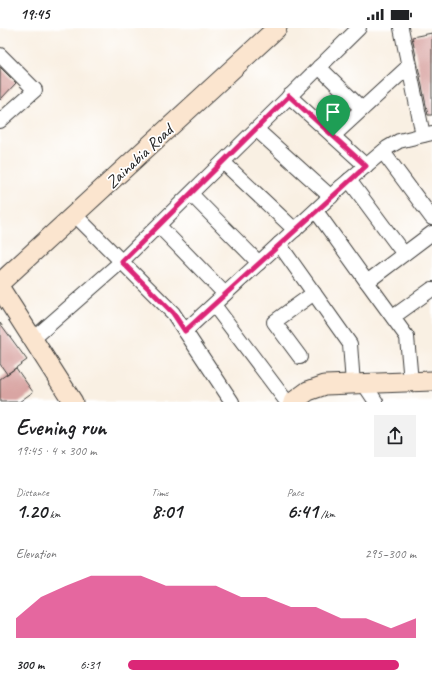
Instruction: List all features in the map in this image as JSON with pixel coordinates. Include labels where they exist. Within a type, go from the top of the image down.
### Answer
[{"type":"street","name":"Zainabia Road","points":[[0,283],[277,28]]},
{"type":"street","points":[[33,339],[122,262],[359,28]]},
{"type":"street","points":[[185,331],[331,196],[383,152],[399,141],[430,134],[409,66],[401,28]]},
{"type":"street","points":[[0,55],[35,90],[0,121]]},
{"type":"street","points":[[333,136],[409,66]]},
{"type":"street","points":[[319,67],[362,109]]},
{"type":"street","points":[[289,96],[366,166]]},
{"type":"street","points":[[256,130],[331,196]]},
{"type":"street","points":[[383,152],[432,218]]},
{"type":"street","points":[[223,162],[295,230]]},
{"type":"street","points":[[349,180],[404,254]]},
{"type":"street","points":[[191,194],[259,263]]},
{"type":"street","points":[[316,211],[407,337],[411,382]]},
{"type":"street","points":[[74,215],[173,313],[232,402]]},
{"type":"street","points":[[159,226],[225,294]]},
{"type":"street","points":[[367,282],[432,233]]},
{"type":"street","points":[[279,244],[350,344],[359,384],[376,402]]},
{"type":"street","points":[[0,288],[33,339],[67,399]]},
{"type":"street","points":[[393,317],[431,291]]},
{"type":"street","points":[[300,357],[274,322],[314,293]]},
{"type":"street","points":[[214,305],[287,402]]},
{"type":"street","points":[[303,399],[325,385],[432,381]]},
{"type":"building","points":[[432,33],[432,115],[428,115],[412,37]]},
{"type":"building","points":[[0,67],[16,83],[0,100]]},
{"type":"building","points":[[0,323],[27,360],[7,374],[0,364]]},
{"type":"building","points":[[16,368],[33,392],[19,402],[0,402],[0,379]]},
{"type":"route","points":[[289,96],[333,136],[366,166],[342,186],[185,331],[173,313],[122,262],[289,96]]}]
